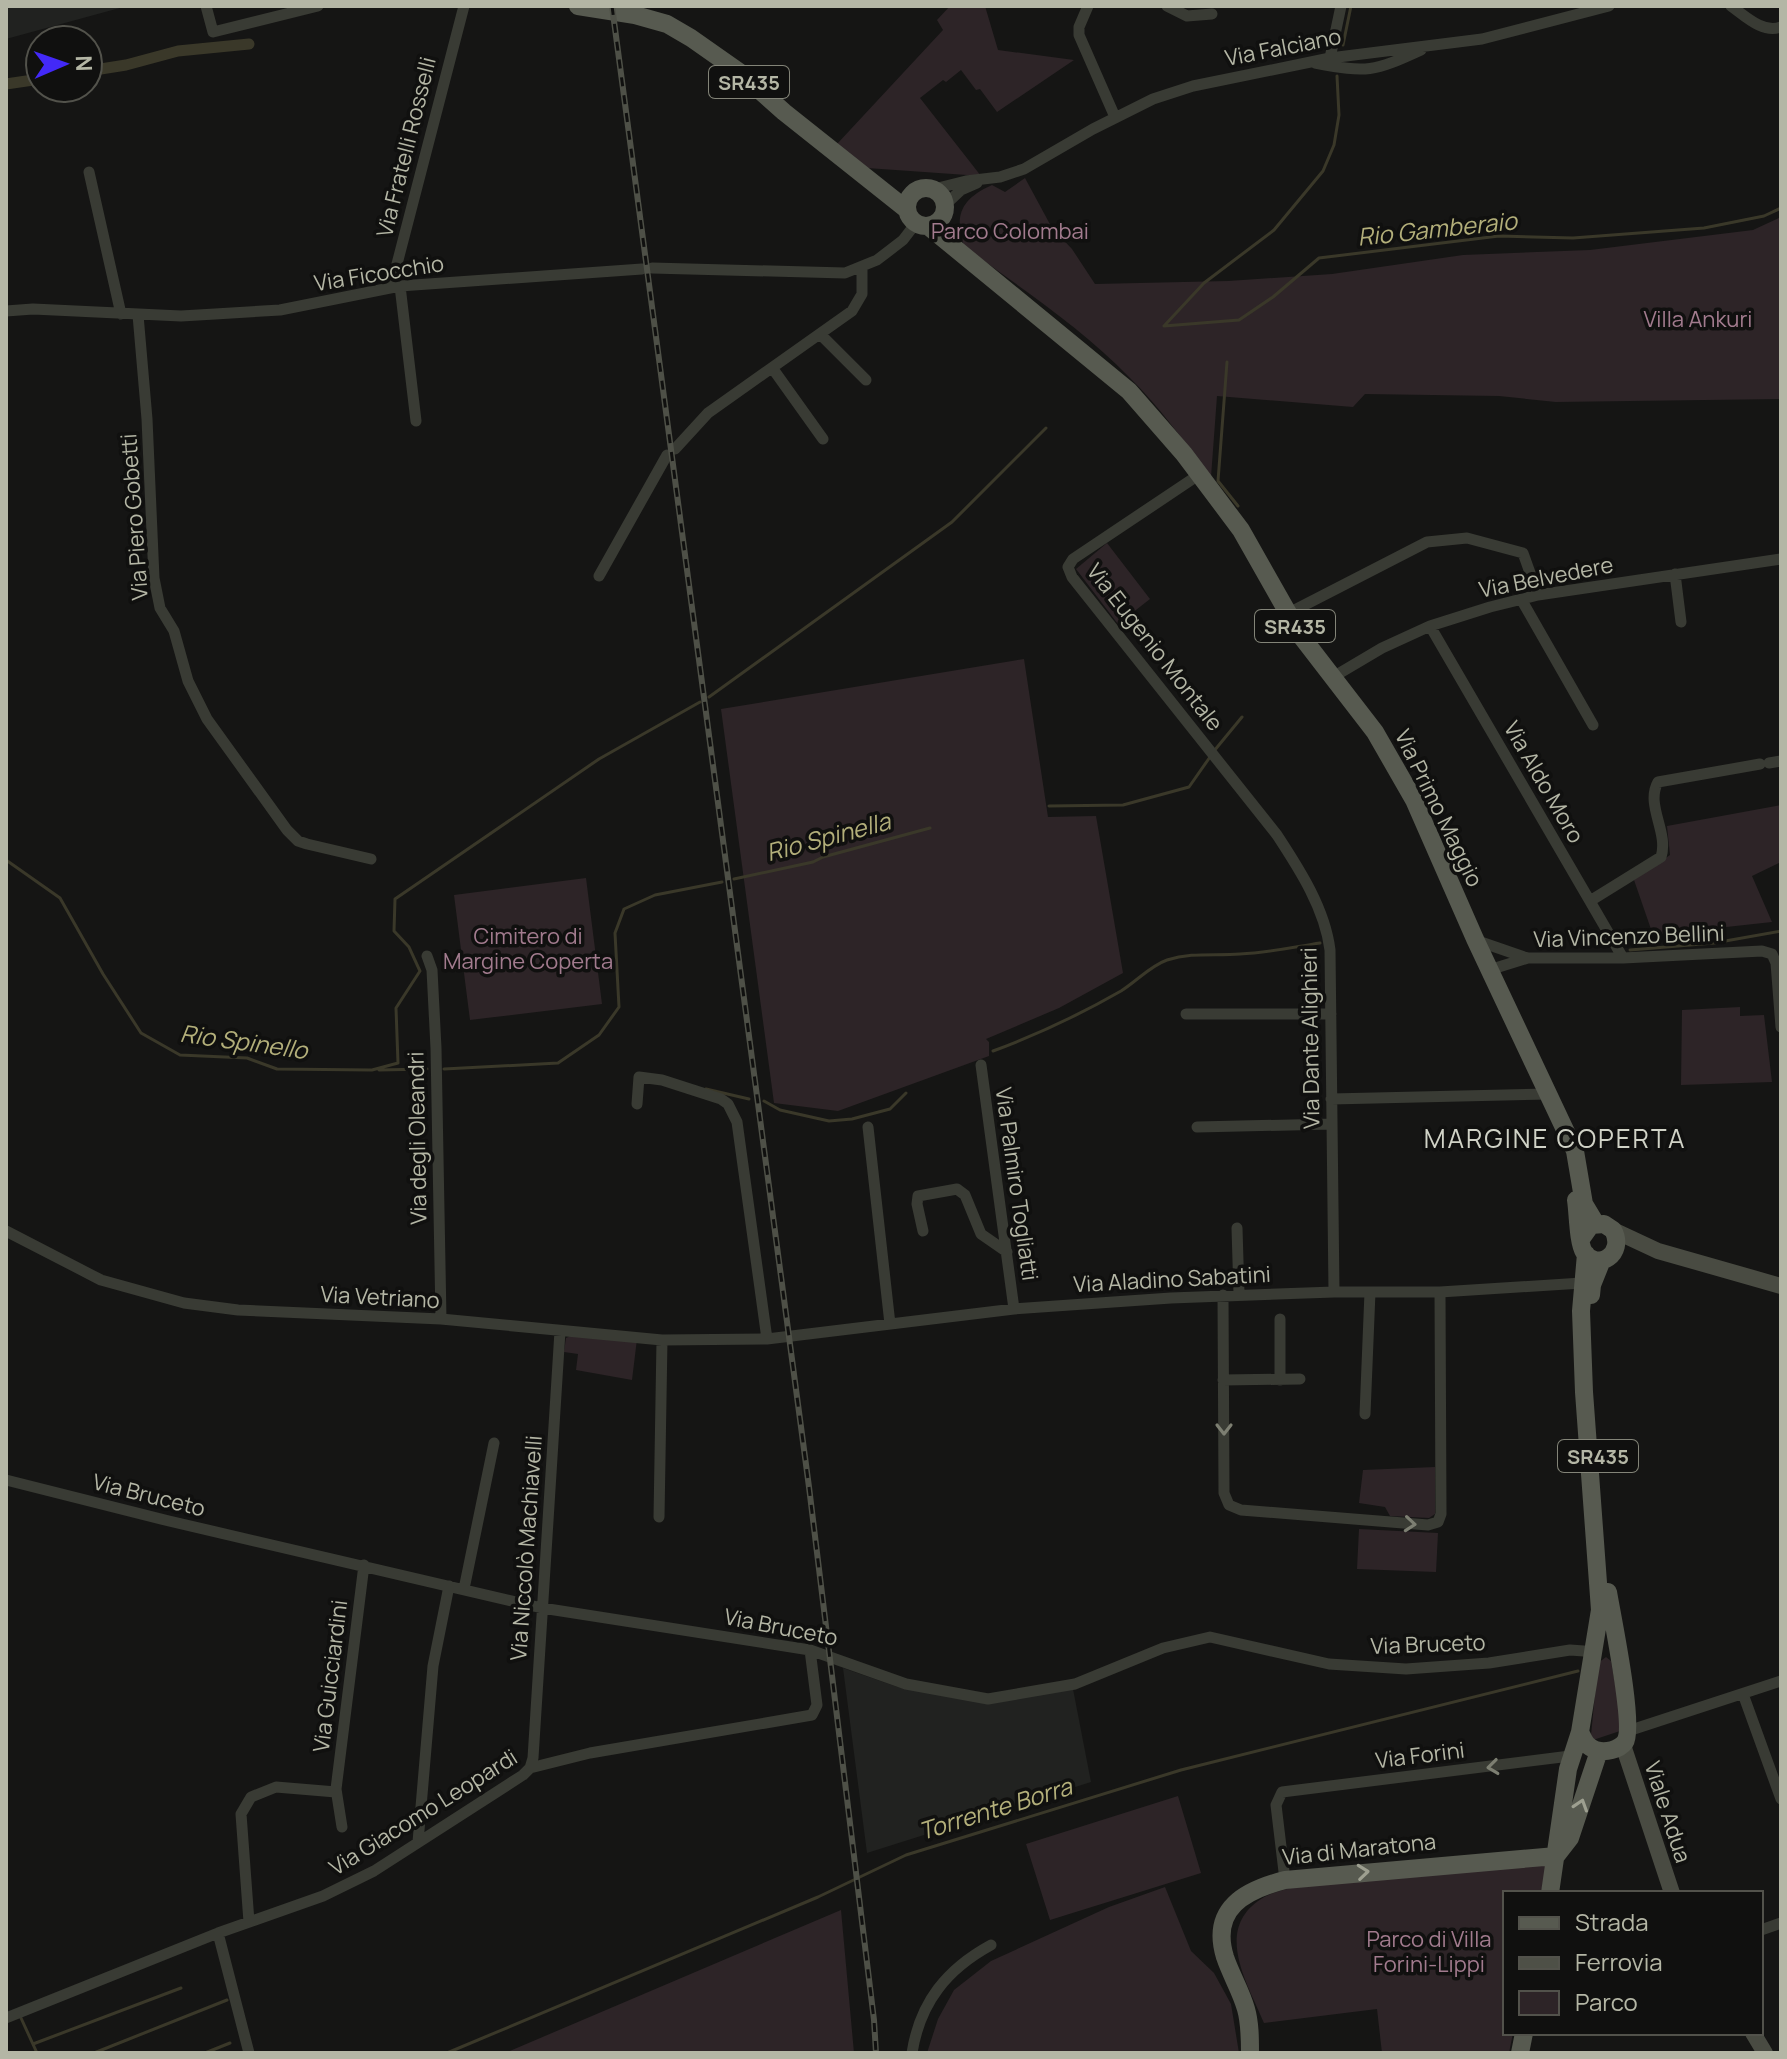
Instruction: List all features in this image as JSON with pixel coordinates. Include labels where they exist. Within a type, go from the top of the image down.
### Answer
[{"type":"main road","name":"SR435","points":[[578,6],[639,11],[691,38],[738,71],[859,173],[928,216]]},
{"type":"main road","name":"SR435","points":[[859,173],[926,189]]},
{"type":"main road","points":[[926,189],[942,196],[928,216],[910,195],[926,189]]},
{"type":"main road","name":"Via Primo Maggio","points":[[928,216],[954,248],[1129,391],[1200,474],[1241,530],[1309,649],[1375,732],[1414,800],[1568,1138]]},
{"type":"main road","name":"SR435","points":[[1568,1138],[1567,1153],[1595,1252],[1592,1362],[1603,1559],[1618,1652]]},
{"type":"main road","points":[[1568,1138],[1577,1155],[1584,1204],[1604,1227],[1585,1231],[1595,1252]]},
{"type":"main road","name":"SR435","points":[[1594,1652],[1599,1624],[1600,1582],[1584,1392],[1582,1283],[1595,1252],[1617,1245],[1604,1227]]},
{"type":"main road","points":[[1550,1891],[1570,1756],[1577,1746],[1594,1652],[1612,1649],[1618,1652],[1625,1738],[1611,1751],[1599,1751],[1585,1743],[1580,1732]]},
{"type":"main road","points":[[1556,1856],[1570,1838],[1599,1751]]},
{"type":"main road","name":"Via di Maratona","points":[[1250,2053],[1247,2014],[1224,1954],[1223,1932],[1229,1912],[1242,1896],[1285,1880],[1556,1856]]},
{"type":"street","points":[[206,6],[213,32],[318,6]]},
{"type":"street","points":[[1088,6],[1079,35],[1115,117]]},
{"type":"street","points":[[1167,6],[1187,16],[1212,14]]},
{"type":"street","points":[[1330,58],[1341,6]]},
{"type":"street","name":"Via Falciano","points":[[928,216],[961,190],[980,181],[1024,169],[1115,117],[1153,99],[1193,86],[1330,58],[1482,39],[1609,6]]},
{"type":"street","points":[[1731,6],[1765,28],[1781,27]]},
{"type":"street","name":"Via Fratelli Rosselli","points":[[396,286],[462,9]]},
{"type":"street","points":[[1310,62],[1369,70],[1391,64],[1429,46]]},
{"type":"street","points":[[89,172],[121,314]]},
{"type":"street","name":"Via Falciano","points":[[926,189],[980,181]]},
{"type":"street","name":"Via Ficocchio","points":[[6,311],[33,309],[181,316],[280,310],[396,286],[647,269],[839,274],[862,268],[887,253],[928,216]]},
{"type":"street","points":[[599,576],[671,452],[704,416],[821,335],[857,306],[863,286],[862,268]]},
{"type":"street","points":[[396,286],[416,421]]},
{"type":"street","name":"Via Piero Gobetti","points":[[138,315],[147,419],[154,578],[160,608],[174,631],[188,681],[207,719],[298,841],[371,859]]},
{"type":"street","points":[[821,335],[866,380]]},
{"type":"street","points":[[773,369],[823,439]]},
{"type":"street","name":"Via Eugenio Montale","points":[[1200,474],[1073,559],[1068,567],[1072,577],[1223,766]]},
{"type":"street","points":[[1287,614],[1427,542],[1467,538],[1523,553],[1538,595]]},
{"type":"street","name":"Via Belvedere","points":[[1333,677],[1382,648],[1430,626],[1521,599],[1781,559]]},
{"type":"street","points":[[1675,574],[1681,622]]},
{"type":"street","points":[[1521,599],[1593,725]]},
{"type":"street","name":"Via Aldo Moro","points":[[1430,626],[1623,958]]},
{"type":"street","points":[[1590,901],[1661,857],[1663,843],[1653,795],[1658,782],[1770,763]]},
{"type":"street","name":"Via Dante Alighieri","points":[[1223,766],[1277,835],[1310,891],[1329,941],[1334,1292]]},
{"type":"street","points":[[1475,939],[1528,958]]},
{"type":"street","name":"Via Vincenzo Bellini","points":[[1489,970],[1528,958],[1623,958],[1762,951],[1772,954],[1776,963],[1781,1027]]},
{"type":"street","name":"Via degli Oleandri","points":[[427,956],[432,970],[436,1048],[441,1319]]},
{"type":"street","points":[[1186,1014],[1331,1014]]},
{"type":"street","name":"Via Palmiro Togliatti","points":[[981,1065],[1014,1309]]},
{"type":"street","points":[[637,1104],[639,1077],[662,1080],[728,1104],[737,1122],[767,1339]]},
{"type":"street","points":[[1331,1099],[1549,1094]]},
{"type":"street","points":[[1197,1127],[1332,1124]]},
{"type":"street","points":[[868,1127],[890,1324]]},
{"type":"street","points":[[923,1231],[918,1196],[957,1189],[965,1195],[981,1234],[1007,1252]]},
{"type":"street","points":[[1604,1227],[1658,1251],[1781,1286]]},
{"type":"street","points":[[1237,1228],[1239,1294]]},
{"type":"street","name":"Via Vetriano","points":[[6,1231],[101,1280],[184,1303],[238,1310],[441,1319],[662,1340],[767,1339]]},
{"type":"street","points":[[1595,1252],[1658,1251]]},
{"type":"street","name":"Via Aladino Sabatini","points":[[767,1339],[1014,1309],[1239,1294],[1440,1292],[1582,1283]]},
{"type":"street","points":[[1365,1414],[1370,1292]]},
{"type":"street","points":[[1223,1295],[1226,1502],[1232,1508],[1432,1525],[1438,1522],[1441,1514],[1440,1292]]},
{"type":"street","points":[[1280,1319],[1280,1380]]},
{"type":"street","name":"Via Niccolò Machiavelli","points":[[530,1768],[560,1331]]},
{"type":"street","points":[[659,1517],[662,1340]]},
{"type":"street","points":[[1223,1380],[1300,1379]]},
{"type":"street","points":[[464,1589],[494,1443]]},
{"type":"street","name":"Via Bruceto","points":[[6,1480],[542,1608],[810,1650],[906,1684],[988,1699],[1084,1681],[1163,1648],[1210,1637],[1329,1664],[1392,1669],[1489,1663],[1570,1650],[1594,1652]]},
{"type":"street","name":"Via Guicciardini","points":[[342,1827],[336,1792],[364,1565]]},
{"type":"street","points":[[418,1842],[433,1666],[449,1586]]},
{"type":"street","name":"Via Giacomo Leopardi","points":[[6,2018],[218,1933],[323,1896],[374,1871],[530,1768],[590,1753],[812,1715],[817,1705],[810,1650]]},
{"type":"street","points":[[1625,1738],[1781,1681]]},
{"type":"street","points":[[1743,1694],[1781,1799]]},
{"type":"street","name":"Viale Adua","points":[[1625,1738],[1671,1891]]},
{"type":"street","name":"Via Forini","points":[[1285,1880],[1277,1798],[1282,1792],[1570,1756]]},
{"type":"street","points":[[249,1922],[241,1814],[251,1797],[276,1787],[336,1792]]},
{"type":"street","points":[[218,1933],[249,2053]]},
{"type":"street","points":[[912,2053],[922,2012],[937,1987],[955,1968],[991,1945]]},
{"type":"street","points":[[1754,2035],[1765,2053]]},
{"type":"shaded area","points":[[6,6],[127,6],[61,24],[24,24],[24,34],[6,39]]},
{"type":"shaded area","points":[[843,1668],[898,1687],[959,1697],[1073,1689],[1091,1782],[867,1853]]},
{"type":"green space","points":[[950,6],[985,6],[998,50],[1074,60],[997,112],[961,70],[920,98],[981,176],[867,168],[837,144],[943,30],[937,20]]},
{"type":"green space","name":"Villa Ankuri","points":[[1025,178],[1052,228],[1072,249],[1095,284],[1228,281],[1332,274],[1463,255],[1590,250],[1753,230],[1781,217],[1781,399],[1556,402],[1499,396],[1365,394],[1353,407],[1217,396],[1211,477],[1151,400],[1091,341],[964,246],[960,217],[967,202],[992,185],[1005,192]]},
{"type":"green space","points":[[1107,543],[1150,599],[1118,624],[1076,569]]},
{"type":"green space","points":[[1024,659],[1048,817],[1096,816],[1123,973],[1059,1008],[986,1039],[989,1042],[989,1056],[838,1111],[774,1103],[721,709]]},
{"type":"green space","points":[[1781,805],[1781,862],[1752,876],[1772,922],[1653,935],[1634,880],[1670,855],[1667,826]]},
{"type":"green space","name":"Cimitero di Margine Coperta","points":[[586,878],[602,1004],[470,1020],[454,895]]},
{"type":"green space","points":[[1740,1007],[1740,1016],[1764,1015],[1772,1082],[1681,1085],[1682,1010]]},
{"type":"green space","points":[[573,1335],[637,1339],[632,1380],[576,1370],[578,1354],[564,1352],[566,1338]]},
{"type":"green space","points":[[1435,1467],[1435,1514],[1429,1518],[1390,1516],[1385,1507],[1359,1503],[1363,1470]]},
{"type":"green space","points":[[1359,1529],[1438,1533],[1436,1572],[1357,1569]]},
{"type":"green space","points":[[1606,1657],[1611,1661],[1623,1730],[1593,1740],[1598,1663]]},
{"type":"green space","points":[[1178,1796],[1201,1873],[1050,1920],[1026,1844]]},
{"type":"green space","name":"Parco di Villa Forini-Lippi","points":[[1547,1862],[1541,1891],[1503,1891],[1503,2035],[1513,2035],[1509,2053],[1382,2053],[1377,2009],[1264,2023],[1238,1958],[1239,1926],[1247,1912],[1264,1897],[1290,1888]]},
{"type":"green space","points":[[1165,1887],[1191,1951],[1214,1973],[1231,2004],[1239,2053],[927,2053],[938,2019],[954,1990],[991,1961],[1109,1907]]},
{"type":"green space","points":[[841,1910],[854,2053],[505,2053]]},
{"type":"waterway","points":[[1343,45],[1351,6]]},
{"type":"waterway","points":[[104,68],[178,51],[249,44]]},
{"type":"waterway","points":[[1164,326],[1204,283],[1274,230],[1323,171],[1334,145],[1339,115],[1337,76]]},
{"type":"waterway","points":[[6,84],[24,81]]},
{"type":"waterway","name":"Rio Gamberaio","points":[[1164,326],[1239,320],[1273,297],[1319,258],[1499,236],[1573,238],[1704,228],[1764,216],[1781,208]]},
{"type":"waterway","points":[[1227,362],[1218,481],[1238,506]]},
{"type":"waterway","points":[[709,697],[952,522],[1046,428]]},
{"type":"waterway","points":[[372,1070],[398,1063],[396,1008],[420,971],[409,947],[394,931],[395,899],[599,759],[700,702]]},
{"type":"waterway","name":"Rio Spinella","points":[[1214,751],[1242,717]]},
{"type":"waterway","name":"Rio Spinella","points":[[1049,806],[1123,805],[1189,787],[1210,757]]},
{"type":"waterway","name":"Rio Spinella","points":[[734,879],[813,862],[930,828]]},
{"type":"waterway","name":"Rio Spinello","points":[[6,860],[60,898],[141,1033],[180,1055],[247,1058],[277,1069],[371,1070]]},
{"type":"waterway","name":"Rio Spinella","points":[[444,1069],[558,1063],[599,1035],[619,1007],[615,933],[624,909],[655,895],[722,882]]},
{"type":"waterway","points":[[1630,950],[1714,943],[1781,931]]},
{"type":"waterway","points":[[993,1051],[1090,1008],[1167,960],[1320,943]]},
{"type":"waterway","name":"Rio Spinello","points":[[379,1070],[427,1069]]},
{"type":"waterway","points":[[706,1089],[749,1099]]},
{"type":"waterway","points":[[764,1101],[780,1110],[829,1121],[852,1119],[890,1109],[906,1093]]},
{"type":"waterway","name":"Torrente Borra","points":[[447,2053],[818,1897],[906,1855],[1181,1770],[1578,1671]]},
{"type":"waterway","points":[[33,2044],[181,1988]]},
{"type":"waterway","points":[[94,2053],[227,2000]]},
{"type":"waterway","points":[[21,2018],[37,2053]]},
{"type":"waterway","points":[[205,2053],[230,2043]]},
{"type":"railway","points":[[612,6],[809,1487],[876,2053]]},
{"type":"district","name":"MARGINE COPERTA","points":[[1555,1138]]},
{"type":"park label","name":"Parco Colombai","points":[[1010,231]]}]
